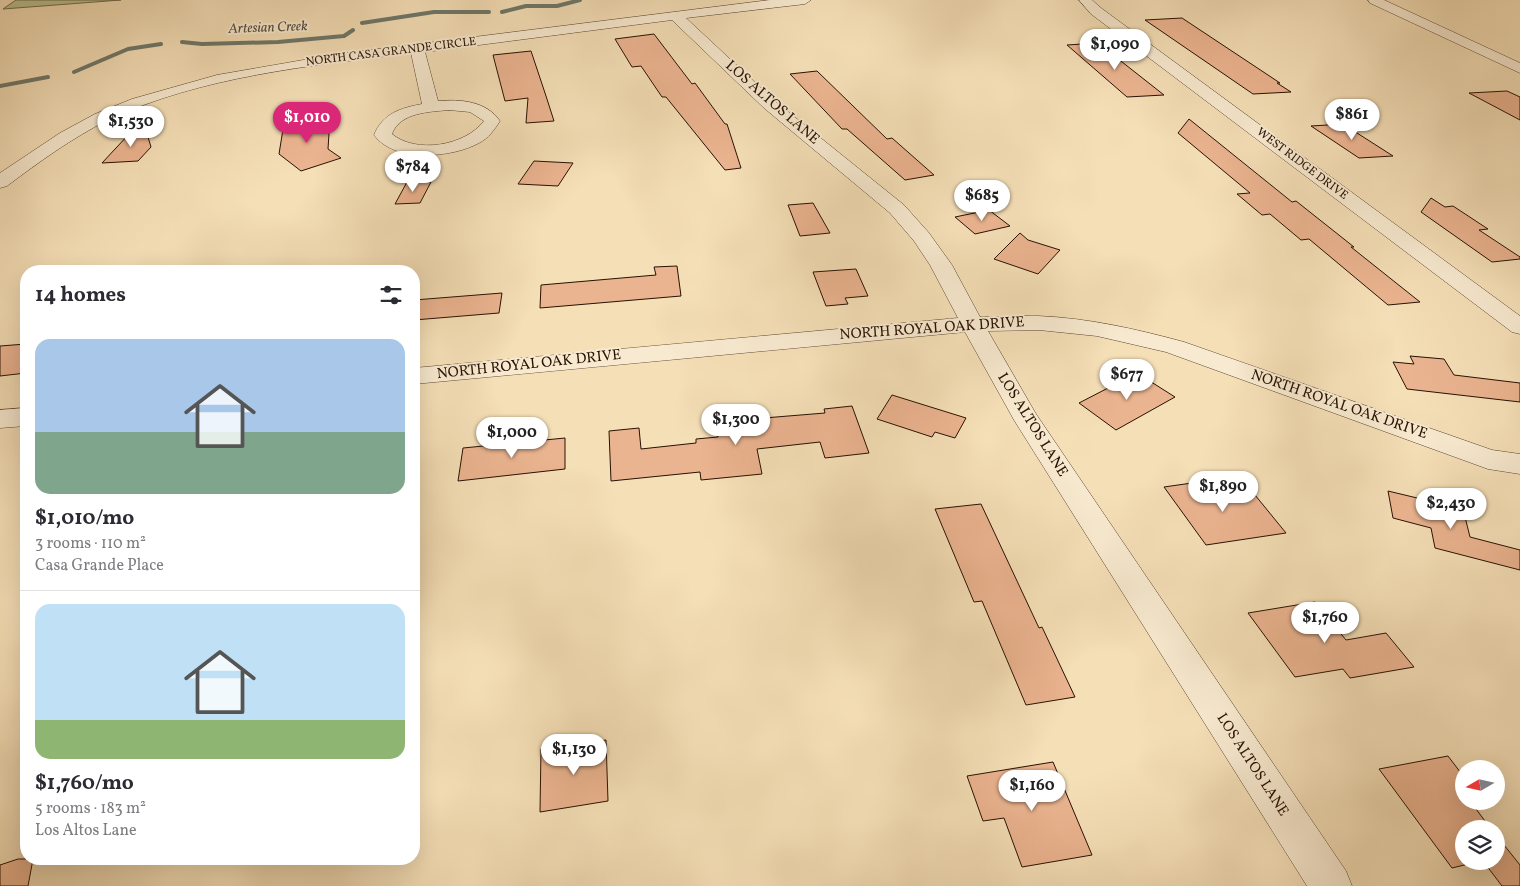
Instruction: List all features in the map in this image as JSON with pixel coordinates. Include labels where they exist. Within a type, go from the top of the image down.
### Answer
[{"type":"street","name":"NORTH CASA GRANDE CIRCLE","points":[[0,182],[58,140],[137,102],[182,89],[264,70],[316,61],[805,0]]},
{"type":"street","name":"WEST RIDGE DRIVE","points":[[1085,0],[1096,11],[1520,328]]},
{"type":"street","points":[[1374,0],[1520,68]]},
{"type":"street","name":"LOS ALTOS LANE","points":[[676,16],[770,105],[897,210],[922,237],[942,265],[999,374],[1027,420],[1331,886]]},
{"type":"street","points":[[417,48],[431,107]]},
{"type":"street","points":[[449,105],[473,108],[489,115],[492,122],[489,129],[480,136],[447,148],[429,150],[397,146],[388,142],[383,135],[384,128],[401,115],[431,107],[449,105]]},
{"type":"street","name":"NORTH ROYAL OAK DRIVE","points":[[420,375],[972,324],[1039,322],[1097,329],[1175,347],[1488,459],[1520,464]]},
{"type":"street","points":[[0,420],[20,418]]},
{"type":"green space","points":[[16,0],[121,0],[3,9]]},
{"type":"building","points":[[1182,18],[1291,92],[1253,94],[1145,20]]},
{"type":"building","points":[[654,34],[692,84],[695,83],[725,124],[727,124],[741,168],[725,170],[666,97],[662,97],[641,66],[632,67],[615,39]]},
{"type":"building","points":[[1098,43],[1164,95],[1127,97],[1067,45]]},
{"type":"building","points":[[531,51],[554,121],[526,123],[528,98],[505,101],[493,55]]},
{"type":"building","points":[[817,71],[887,139],[892,138],[934,175],[905,180],[847,129],[842,129],[790,74]]},
{"type":"building","points":[[1507,91],[1520,97],[1520,120],[1469,93]]},
{"type":"building","points":[[330,118],[328,149],[341,158],[301,171],[279,154],[284,123]]},
{"type":"building","points":[[1189,119],[1292,202],[1296,201],[1420,302],[1388,305],[1309,239],[1301,240],[1270,214],[1262,215],[1237,194],[1250,193],[1178,133]]},
{"type":"building","points":[[1343,124],[1393,156],[1359,158],[1311,126]]},
{"type":"building","points":[[145,127],[151,147],[138,161],[102,163],[130,133]]},
{"type":"building","points":[[534,161],[573,163],[558,186],[518,184]]},
{"type":"building","points":[[407,182],[431,182],[420,203],[395,204]]},
{"type":"building","points":[[1431,198],[1445,207],[1453,206],[1488,229],[1479,230],[1520,257],[1520,259],[1492,262],[1421,212]]},
{"type":"building","points":[[813,203],[830,233],[800,236],[788,205]]},
{"type":"building","points":[[989,210],[1010,226],[975,234],[955,217]]},
{"type":"building","points":[[1020,233],[1028,240],[1060,250],[1038,274],[994,259]]},
{"type":"building","points":[[677,266],[681,296],[540,308],[541,285],[656,275],[654,267]]},
{"type":"building","points":[[856,269],[868,296],[845,298],[848,304],[826,306],[813,272]]},
{"type":"building","points":[[502,293],[499,313],[420,320],[420,300]]},
{"type":"building","points":[[20,344],[20,374],[0,376],[0,346]]},
{"type":"building","points":[[1410,356],[1444,359],[1454,375],[1520,383],[1520,402],[1407,389],[1393,362],[1414,364]]},
{"type":"building","points":[[1137,373],[1175,397],[1116,430],[1079,403]]},
{"type":"building","points":[[892,395],[966,418],[955,438],[935,432],[932,437],[877,419]]},
{"type":"building","points":[[852,406],[869,453],[825,458],[820,442],[757,449],[762,474],[701,480],[700,472],[611,481],[609,431],[639,428],[641,449],[696,443],[696,439],[718,437],[715,422],[825,413],[824,409]]},
{"type":"building","points":[[565,438],[565,469],[458,481],[463,448]]},
{"type":"building","points":[[1220,479],[1235,498],[1255,495],[1286,533],[1206,545],[1164,487]]},
{"type":"building","points":[[1388,491],[1463,509],[1470,537],[1520,550],[1520,570],[1435,548],[1431,528],[1393,518]]},
{"type":"building","points":[[981,504],[1039,628],[1042,627],[1075,697],[1026,705],[982,601],[974,602],[935,509]]},
{"type":"building","points":[[1315,602],[1346,640],[1386,633],[1414,667],[1350,678],[1343,669],[1295,677],[1248,613]]},
{"type":"building","points":[[606,740],[608,801],[540,812],[541,749]]},
{"type":"building","points":[[1448,756],[1455,765],[1455,810],[1477,810],[1484,820],[1455,820],[1455,867],[1452,868],[1379,769]]},
{"type":"building","points":[[1053,762],[1092,855],[1022,867],[1004,818],[983,821],[967,776]]},
{"type":"building","points":[[1505,846],[1520,865],[1520,886],[1502,886],[1490,870],[1505,870]]},
{"type":"building","points":[[20,859],[20,865],[32,865],[28,886],[0,886],[0,865]]},
{"type":"waterway","name":"Artesian Creek","points":[[502,12],[526,6],[557,6],[580,0]]},
{"type":"waterway","name":"Artesian Creek","points":[[362,23],[434,12],[489,12]]},
{"type":"waterway","name":"Artesian Creek","points":[[182,42],[202,44],[278,42],[344,36],[353,30]]},
{"type":"waterway","name":"Artesian Creek","points":[[74,72],[128,49],[161,44]]},
{"type":"waterway","name":"Artesian Creek","points":[[0,86],[48,77]]}]
